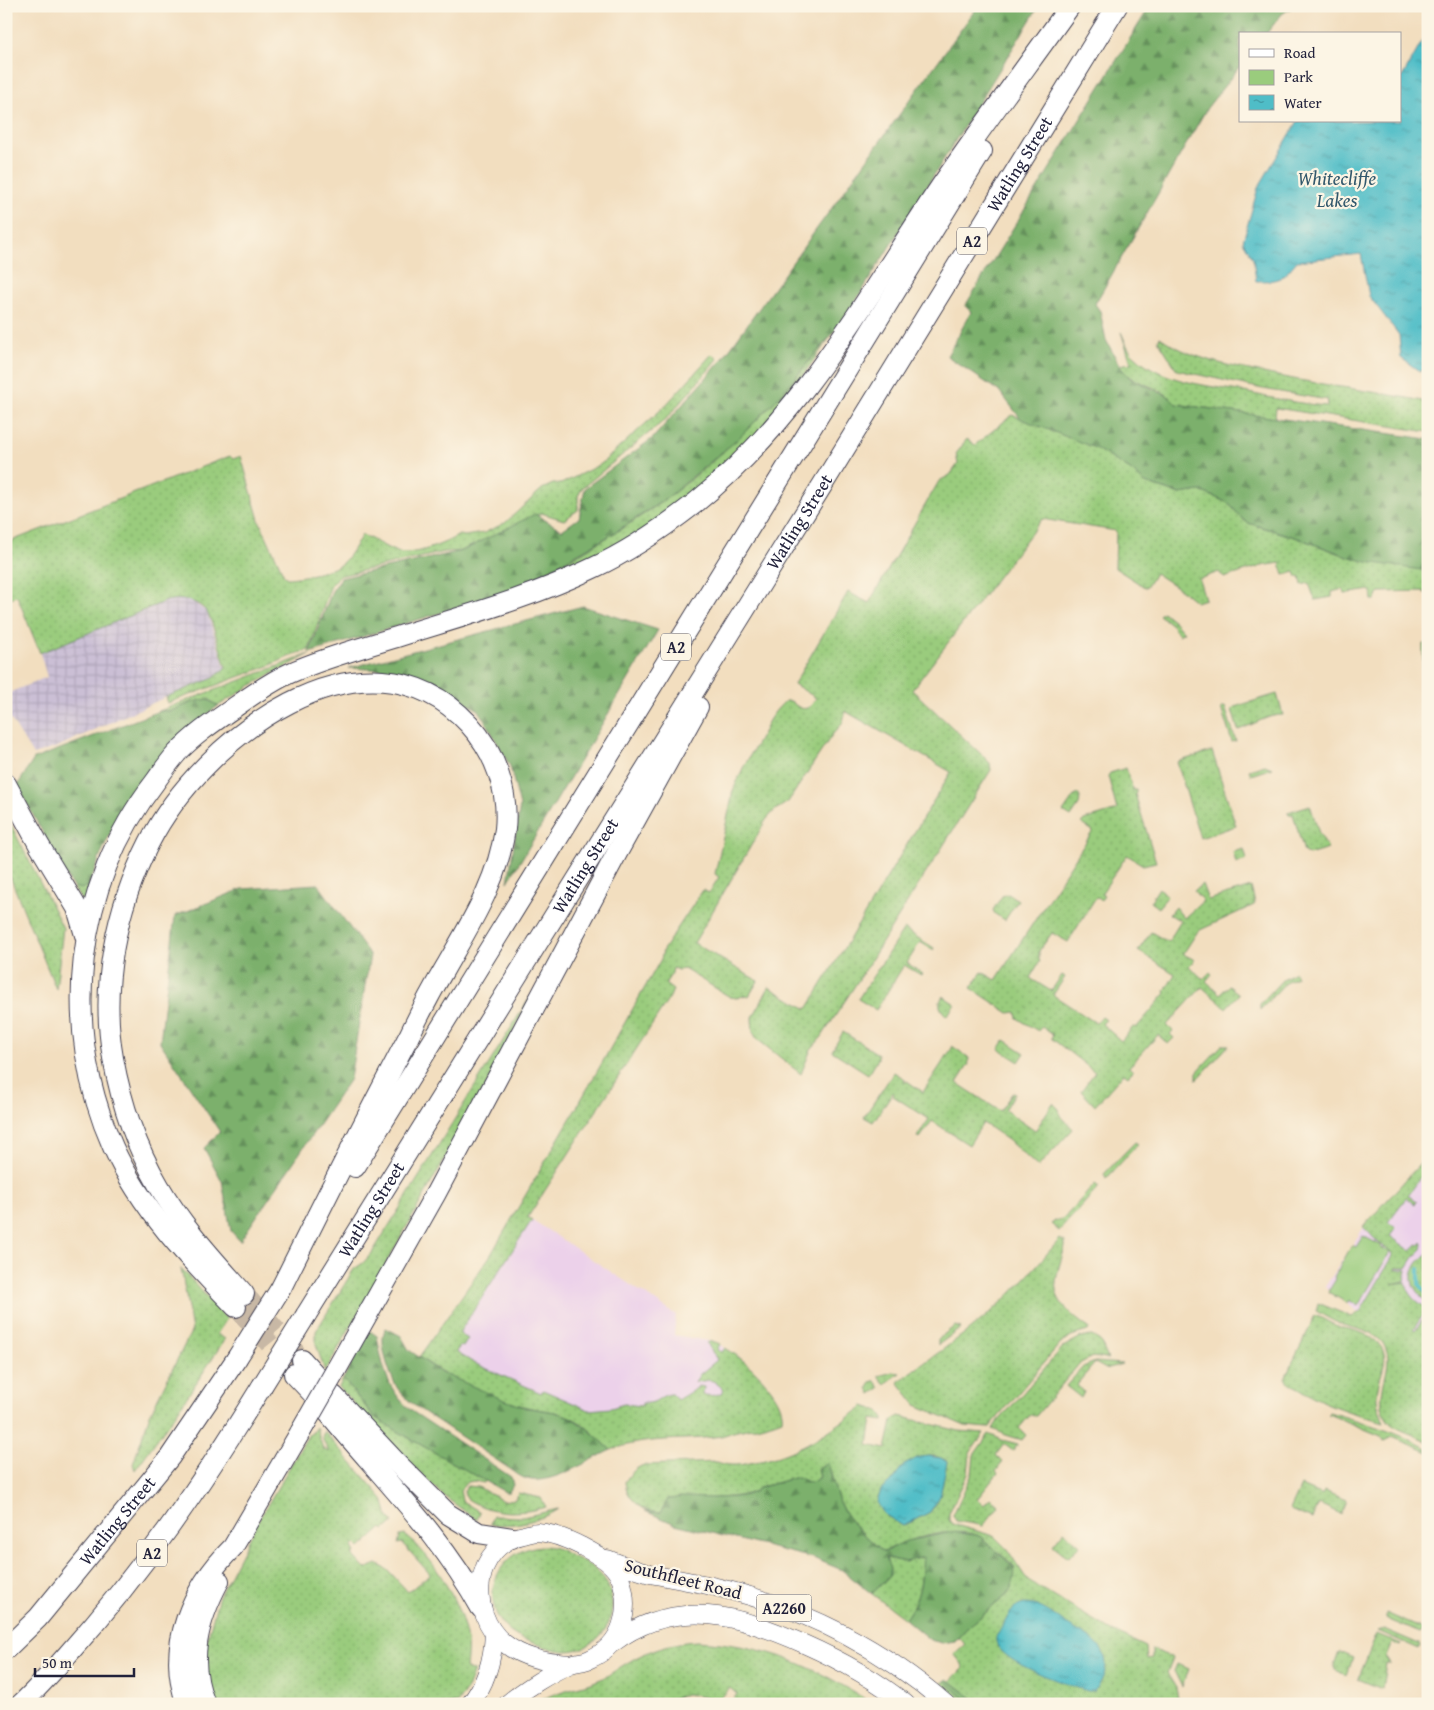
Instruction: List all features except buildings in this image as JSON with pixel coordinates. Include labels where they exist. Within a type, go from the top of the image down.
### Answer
[{"type":"highway","points":[[281,1288],[407,1038],[491,882],[502,850],[506,823],[504,791],[494,760],[478,734],[458,712],[433,696],[411,686],[387,681],[354,681],[326,687],[297,699],[272,712],[242,734],[192,781],[151,839],[131,882],[121,915],[110,965],[108,1018],[112,1055],[122,1101],[142,1152],[158,1185],[240,1301],[198,1268],[154,1215],[119,1160],[97,1105],[83,1045],[81,980],[86,940],[92,914],[101,881],[125,828],[144,796],[178,752],[214,722],[252,695],[287,674],[338,655],[529,594],[596,567],[628,550],[706,494],[738,466],[778,422],[821,368],[941,186],[1071,6]]},
{"type":"highway","name":"Watling Street","points":[[6,1649],[38,1618],[170,1457],[237,1358],[1071,6]]},
{"type":"highway","name":"Watling Street","points":[[21,1704],[83,1637],[136,1574],[194,1494],[828,476],[1117,6]]},
{"type":"highway","points":[[205,1704],[199,1690],[195,1672],[195,1656],[199,1630],[212,1593],[229,1560],[233,1547],[326,1390],[444,1179],[616,853],[828,476]]},
{"type":"highway","points":[[6,784],[77,908],[86,940]]},
{"type":"highway","points":[[298,1367],[326,1390],[448,1514],[479,1533],[512,1538]]},
{"type":"highway","points":[[326,1390],[420,1520],[458,1568],[481,1608]]},
{"type":"highway","points":[[187,1704],[180,1680],[179,1668],[179,1647],[184,1624],[194,1600],[213,1569],[233,1547]]},
{"type":"main road","points":[[538,1532],[566,1538],[601,1557],[615,1569],[620,1577],[624,1591],[625,1616],[611,1644],[603,1652],[589,1660],[571,1664],[555,1663],[530,1657],[504,1643],[494,1633],[481,1608],[481,1579],[490,1558],[500,1546],[512,1538],[538,1532]]},
{"type":"main road","name":"Southfleet Road","points":[[601,1557],[638,1570],[740,1593],[809,1618],[884,1656],[946,1704]]},
{"type":"main road","name":"Southfleet Road","points":[[611,1644],[640,1625],[665,1617],[694,1614],[738,1618],[830,1655],[865,1675],[906,1704]]},
{"type":"main road","points":[[470,1704],[477,1694],[489,1666],[494,1633]]},
{"type":"main road","points":[[507,1704],[536,1684],[571,1664]]},
{"type":"shaded area","points":[[172,598],[192,601],[207,612],[228,676],[214,678],[166,697],[57,747],[33,755],[12,721],[6,716],[6,694],[47,677],[40,653]]},
{"type":"shaded area","points":[[1428,1157],[1428,1343],[1372,1322],[1325,1287],[1366,1224]]},
{"type":"shaded area","points":[[528,1217],[676,1315],[674,1335],[715,1342],[741,1358],[724,1414],[624,1404],[611,1408],[589,1410],[577,1417],[455,1359],[453,1342]]},
{"type":"green space","points":[[978,6],[1039,6],[849,312],[778,398],[737,440],[667,498],[611,535],[509,592],[309,653],[332,591],[341,578],[462,551],[535,514],[562,530],[579,518],[585,488],[653,438],[721,361]]},
{"type":"green space","points":[[1150,6],[1294,6],[1282,14],[1268,32],[1239,32],[1239,67],[1207,108],[1095,304],[1100,311],[1106,340],[1121,368],[1130,378],[1168,396],[1176,404],[1428,439],[1428,571],[1367,562],[1248,523],[1226,502],[1200,491],[1180,494],[1145,483],[1132,471],[1095,448],[1021,419],[1000,392],[947,356],[971,312],[965,306]]},
{"type":"green space","points":[[1121,332],[1126,344],[1134,355],[1158,372],[1201,385],[1307,404],[1327,406],[1328,400],[1263,389],[1177,370],[1158,340],[1160,337],[1193,355],[1229,366],[1297,380],[1428,402],[1428,432],[1276,408],[1275,418],[1176,404],[1161,391],[1129,376],[1118,365],[1131,363]]},
{"type":"green space","points":[[833,333],[767,426],[679,508],[590,564],[509,592],[618,531],[685,484],[762,415]]},
{"type":"green space","points":[[712,354],[718,359],[666,419],[582,488],[578,496],[578,510],[564,520],[541,513],[461,551],[445,552],[339,576],[331,585],[309,650],[168,703],[166,697],[214,678],[226,667],[214,629],[206,611],[202,607],[182,600],[166,601],[40,653],[17,596],[6,599],[6,543],[230,456],[233,459],[241,456],[259,520],[287,578],[315,574],[337,567],[347,557],[362,535],[397,552],[404,553],[421,551],[459,535],[484,533],[505,523],[542,489],[553,484],[561,484],[601,464],[665,406]]},
{"type":"green space","points":[[1012,415],[1095,448],[1132,471],[1145,483],[1180,494],[1200,491],[1226,502],[1248,523],[1295,537],[1346,556],[1428,571],[1428,593],[1424,593],[1424,591],[1380,592],[1375,600],[1372,600],[1371,590],[1345,594],[1343,589],[1332,592],[1332,597],[1315,600],[1309,583],[1302,585],[1300,576],[1297,577],[1295,572],[1284,575],[1280,563],[1262,566],[1224,578],[1219,572],[1199,579],[1205,599],[1196,602],[1155,573],[1146,588],[1115,568],[1116,531],[1042,519],[912,690],[990,763],[991,770],[854,987],[821,1038],[811,1049],[801,1074],[757,1039],[753,1032],[752,1019],[769,987],[807,1009],[951,772],[845,711],[843,723],[832,735],[788,802],[774,811],[766,820],[694,943],[758,981],[749,996],[730,997],[684,969],[678,970],[673,968],[665,984],[673,990],[670,997],[528,1217],[532,1220],[459,1333],[468,1339],[463,1347],[460,1346],[456,1352],[474,1363],[541,1393],[543,1390],[589,1410],[611,1408],[624,1404],[642,1406],[642,1403],[656,1401],[668,1394],[672,1394],[677,1400],[698,1386],[704,1387],[703,1394],[706,1395],[722,1393],[724,1389],[713,1381],[695,1382],[700,1374],[717,1360],[707,1343],[715,1342],[720,1344],[717,1350],[722,1352],[725,1348],[733,1353],[771,1389],[781,1410],[782,1419],[719,1436],[650,1441],[611,1450],[588,1428],[572,1418],[560,1413],[529,1408],[496,1398],[443,1373],[419,1357],[490,1256],[661,959],[663,950],[703,890],[709,893],[719,877],[715,874],[732,793],[743,768],[769,721],[785,701],[791,701],[802,708],[811,706],[816,698],[794,684],[848,592],[869,603],[939,481],[950,475],[958,464],[956,454],[967,439],[975,445]]},
{"type":"green space","points":[[583,606],[658,630],[508,882],[520,806],[510,766],[479,710],[405,671],[349,668]]},
{"type":"green space","points":[[1163,612],[1184,632],[1179,635],[1172,625],[1159,615]]},
{"type":"green space","points":[[1423,644],[1428,644],[1428,687],[1423,687]]},
{"type":"green space","points":[[310,654],[250,686],[218,706],[209,699],[191,702],[171,710],[159,711]]},
{"type":"green space","points":[[1277,694],[1283,715],[1266,718],[1238,730],[1232,710],[1234,707]]},
{"type":"green space","points":[[207,699],[218,706],[184,734],[155,766],[117,820],[88,886],[81,889],[73,887],[17,786],[34,759],[159,711],[171,711],[193,702]]},
{"type":"green space","points":[[1225,707],[1236,741],[1232,742],[1221,708]]},
{"type":"green space","points":[[1212,751],[1236,826],[1200,838],[1177,762]]},
{"type":"green space","points":[[1265,765],[1272,768],[1251,775],[1249,770]]},
{"type":"green space","points":[[1126,768],[1133,790],[1136,790],[1135,794],[1156,862],[1143,865],[1127,855],[1101,894],[1104,896],[1101,900],[1096,897],[1068,942],[1052,933],[1039,951],[1040,961],[1030,978],[1051,991],[1062,975],[1065,977],[1053,995],[1096,1023],[1101,1016],[1106,1020],[1102,1024],[1121,1041],[1134,1026],[1136,1028],[1166,993],[1165,991],[1175,974],[1138,951],[1151,932],[1168,942],[1181,921],[1169,914],[1175,907],[1184,918],[1203,901],[1194,891],[1202,884],[1208,900],[1251,887],[1255,903],[1198,931],[1183,954],[1195,960],[1189,966],[1203,979],[1210,972],[1212,974],[1206,981],[1220,994],[1229,986],[1239,994],[1226,1008],[1202,987],[1167,1025],[1173,1031],[1170,1034],[1174,1038],[1168,1044],[1158,1035],[1129,1067],[1133,1071],[1128,1076],[1124,1073],[1095,1106],[1081,1091],[1095,1072],[1051,1038],[1053,1035],[1042,1027],[1038,1031],[1017,1018],[1016,1012],[1009,1013],[971,988],[982,972],[996,980],[1093,831],[1081,823],[1084,820],[1117,810],[1108,776],[1110,773]]},
{"type":"green space","points":[[1077,793],[1080,797],[1079,805],[1071,817],[1063,812]]},
{"type":"green space","points":[[1310,805],[1319,833],[1328,849],[1309,855],[1304,852],[1293,814],[1289,815],[1288,812]]},
{"type":"green space","points":[[6,815],[63,928],[56,989],[6,867]]},
{"type":"green space","points":[[1244,849],[1247,860],[1236,863],[1233,852]]},
{"type":"green space","points":[[51,854],[90,882],[93,874],[84,904]]},
{"type":"green space","points":[[318,884],[370,955],[350,1079],[240,1241],[231,1231],[222,1181],[204,1148],[220,1132],[160,1042],[175,916],[242,889]]},
{"type":"green space","points":[[1159,888],[1167,897],[1158,908],[1150,902]]},
{"type":"green space","points":[[1008,894],[1018,900],[1005,920],[995,914],[993,910],[1002,896]]},
{"type":"green space","points":[[904,929],[934,948],[933,950],[920,942],[907,963],[923,974],[921,975],[904,965],[876,1010],[858,999]]},
{"type":"green space","points":[[1295,972],[1297,977],[1287,981],[1260,1010],[1260,1004],[1283,979]]},
{"type":"green space","points":[[943,996],[955,1004],[947,1016],[940,1007]]},
{"type":"green space","points":[[530,997],[501,1059],[325,1372],[316,1344],[316,1331],[354,1269],[372,1253]]},
{"type":"green space","points":[[843,1032],[878,1054],[878,1059],[868,1074],[832,1051]]},
{"type":"green space","points":[[1005,1040],[1025,1053],[1019,1062],[999,1049]]},
{"type":"green space","points":[[1222,1045],[1229,1045],[1197,1080],[1197,1072]]},
{"type":"green space","points":[[952,1046],[969,1059],[969,1064],[957,1083],[1000,1111],[1013,1092],[1015,1093],[1005,1110],[1035,1131],[1053,1103],[1059,1109],[1060,1115],[1073,1129],[1038,1167],[1008,1140],[983,1123],[969,1145],[932,1121],[920,1138],[917,1137],[929,1119],[893,1096],[893,1092],[873,1122],[864,1117],[894,1072],[905,1079],[904,1083],[907,1081],[923,1092]]},
{"type":"green space","points":[[1135,1142],[1138,1144],[1106,1179],[1104,1174]]},
{"type":"green space","points":[[1428,1155],[1428,1172],[1426,1171],[1408,1195],[1417,1202],[1415,1204],[1406,1198],[1388,1222],[1396,1228],[1390,1236],[1411,1251],[1417,1244],[1420,1245],[1422,1242],[1423,1244],[1422,1249],[1407,1268],[1395,1268],[1395,1270],[1407,1270],[1405,1281],[1392,1284],[1406,1282],[1414,1298],[1428,1309],[1413,1329],[1415,1330],[1428,1314],[1428,1442],[1393,1425],[1384,1413],[1382,1402],[1388,1358],[1386,1348],[1379,1339],[1366,1332],[1336,1322],[1316,1311],[1318,1303],[1352,1317],[1360,1312],[1393,1256],[1363,1227]]},
{"type":"green space","points":[[1095,1184],[1099,1187],[1059,1231],[1051,1224],[1064,1218]]},
{"type":"green space","points":[[1363,1236],[1390,1252],[1358,1306],[1349,1300],[1347,1303],[1328,1292],[1352,1245],[1356,1247]]},
{"type":"green space","points":[[1060,1239],[1065,1242],[1065,1247],[1056,1280],[1057,1296],[1069,1312],[1089,1328],[1088,1331],[1071,1336],[1057,1347],[989,1428],[965,1426],[916,1405],[898,1382],[991,1312],[1018,1286]]},
{"type":"green space","points":[[1428,1253],[1428,1302],[1416,1290],[1412,1278],[1416,1265]]},
{"type":"green space","points":[[181,1268],[227,1319],[217,1334],[225,1339],[179,1409],[135,1470],[133,1464],[150,1414],[192,1330]]},
{"type":"green space","points":[[1315,1315],[1339,1327],[1365,1334],[1377,1342],[1382,1349],[1384,1362],[1377,1397],[1384,1422],[1329,1404],[1292,1385],[1285,1378]]},
{"type":"green space","points":[[955,1326],[961,1328],[938,1345],[938,1339]]},
{"type":"green space","points":[[386,1328],[401,1336],[409,1350],[440,1372],[524,1407],[555,1412],[570,1417],[588,1429],[611,1450],[558,1476],[536,1480],[522,1477],[415,1406],[398,1389],[388,1367],[384,1350],[383,1341]]},
{"type":"green space","points":[[370,1331],[377,1336],[384,1369],[397,1396],[413,1412],[511,1477],[513,1485],[509,1492],[505,1492],[374,1417],[343,1379]]},
{"type":"green space","points":[[1092,1336],[1100,1341],[1108,1359],[1092,1357],[1079,1364],[1036,1416],[1031,1414],[1019,1428],[1026,1435],[1022,1440],[993,1429],[1063,1347],[1081,1337]]},
{"type":"green space","points":[[1095,1362],[1122,1364],[1106,1369],[1095,1363],[1077,1384],[1084,1392],[1081,1398],[1066,1386],[1083,1367]]},
{"type":"green space","points":[[893,1372],[900,1373],[885,1384],[878,1376]]},
{"type":"green space","points":[[343,1379],[374,1417],[486,1481],[484,1483],[467,1482],[460,1490],[462,1501],[480,1512],[477,1520],[442,1495],[382,1436],[339,1387]]},
{"type":"green space","points":[[874,1380],[880,1388],[871,1394],[868,1388]]},
{"type":"green space","points":[[864,1406],[879,1411],[884,1418],[884,1421],[872,1419],[868,1445],[886,1449],[892,1421],[899,1416],[959,1431],[984,1433],[970,1453],[968,1473],[949,1513],[949,1520],[952,1524],[994,1536],[1007,1549],[1028,1581],[1112,1631],[1146,1647],[1147,1659],[1152,1658],[1152,1649],[1173,1658],[1167,1673],[1176,1688],[1179,1704],[1058,1704],[1032,1698],[1021,1704],[981,1704],[950,1681],[963,1668],[954,1654],[965,1644],[958,1638],[967,1628],[1008,1594],[1014,1580],[1013,1565],[981,1537],[954,1532],[923,1537],[900,1544],[884,1552],[847,1517],[837,1497],[828,1463],[818,1469],[820,1477],[811,1483],[797,1477],[758,1488],[743,1495],[716,1498],[669,1499],[660,1513],[647,1510],[636,1504],[626,1488],[625,1482],[629,1476],[644,1465],[717,1462],[736,1465],[770,1459],[785,1454],[826,1433]],"holes":[[[928,1456],[935,1456],[946,1460],[940,1496],[930,1512],[903,1526],[884,1514],[881,1490],[888,1486],[904,1465]]]},
{"type":"green space","points":[[1329,1412],[1404,1437],[1428,1449],[1428,1452],[1392,1437],[1384,1441],[1381,1436],[1328,1414]]},
{"type":"green space","points":[[316,1427],[323,1449],[329,1452],[322,1438],[324,1431],[383,1499],[388,1516],[393,1522],[384,1530],[382,1528],[360,1548],[356,1544],[352,1547],[355,1552],[352,1555],[365,1569],[377,1564],[388,1570],[408,1592],[430,1574],[402,1543],[398,1544],[400,1536],[405,1535],[426,1556],[453,1597],[467,1641],[466,1669],[474,1670],[468,1687],[457,1704],[216,1704],[207,1683],[204,1651],[219,1596],[258,1521],[309,1434]]},
{"type":"green space","points":[[989,1434],[1018,1444],[1013,1451],[1004,1444],[996,1455],[1003,1462],[996,1471],[998,1473],[977,1499],[984,1505],[990,1498],[999,1506],[983,1526],[956,1521],[953,1515],[972,1474],[974,1455]]},
{"type":"green space","points":[[828,1463],[837,1497],[847,1517],[884,1552],[906,1541],[952,1532],[977,1535],[1014,1567],[1014,1581],[1008,1594],[967,1628],[955,1641],[942,1643],[930,1640],[905,1619],[917,1597],[921,1582],[923,1557],[906,1562],[886,1558],[890,1575],[872,1594],[842,1570],[813,1558],[675,1524],[645,1511],[660,1513],[668,1499],[680,1497],[733,1497],[797,1477],[811,1483],[820,1477],[818,1469]]},
{"type":"green space","points":[[467,1486],[478,1487],[503,1501],[515,1499],[518,1493],[541,1498],[546,1507],[514,1512],[494,1510],[466,1498],[464,1491]]},
{"type":"green space","points":[[1301,1486],[1322,1495],[1324,1491],[1346,1500],[1341,1514],[1319,1504],[1312,1519],[1290,1510]]},
{"type":"green space","points":[[558,1509],[543,1517],[526,1522],[507,1525],[490,1524],[493,1516],[523,1517]]},
{"type":"green space","points":[[1064,1531],[1080,1545],[1069,1557],[1053,1545]]},
{"type":"green space","points":[[553,1547],[591,1566],[603,1578],[611,1594],[612,1612],[606,1629],[593,1642],[580,1649],[566,1651],[547,1648],[523,1639],[504,1626],[496,1612],[493,1599],[494,1585],[499,1572],[518,1553],[531,1548]]},
{"type":"green space","points":[[924,1556],[918,1595],[905,1619],[872,1594],[890,1575],[886,1558],[906,1562]]},
{"type":"green space","points":[[1386,1613],[1425,1631],[1420,1633],[1389,1620],[1386,1618]]},
{"type":"green space","points":[[1384,1629],[1419,1644],[1419,1649],[1378,1631]]},
{"type":"green space","points":[[1377,1634],[1401,1644],[1400,1646],[1392,1643],[1386,1657],[1391,1664],[1386,1664],[1382,1689],[1358,1679]]},
{"type":"green space","points":[[697,1641],[746,1647],[789,1660],[831,1679],[873,1704],[730,1704],[737,1694],[730,1688],[722,1697],[717,1699],[686,1694],[655,1704],[535,1704],[551,1695],[608,1676],[635,1658],[660,1647]]},
{"type":"green space","points":[[1339,1652],[1353,1658],[1347,1675],[1335,1670],[1334,1666]]},
{"type":"green space","points":[[1177,1664],[1189,1669],[1182,1687],[1174,1671]]},
{"type":"green space","points":[[947,1679],[981,1704],[971,1704],[945,1681]]},
{"type":"green space","points":[[945,1681],[971,1704],[965,1704],[942,1683]]},
{"type":"green space","points":[[1034,1698],[1058,1704],[1021,1704]]},
{"type":"water","name":"Whitecliffe Lakes","points":[[1428,31],[1428,370],[1419,371],[1401,358],[1399,335],[1369,296],[1361,254],[1297,261],[1280,278],[1256,281],[1253,258],[1243,241],[1258,188],[1297,122],[1402,122],[1402,77]]},
{"type":"water","points":[[919,1457],[941,1458],[947,1462],[940,1496],[930,1512],[903,1526],[884,1514],[877,1502],[881,1490],[893,1480],[904,1465]]},
{"type":"water","points":[[1025,1604],[1031,1604],[1047,1611],[1088,1637],[1100,1648],[1106,1662],[1105,1671],[1094,1691],[1088,1691],[1036,1672],[1021,1665],[1000,1649],[996,1641],[998,1632],[1012,1611]]},
{"type":"waterway","points":[[1419,1269],[1419,1284],[1428,1295]]},
{"type":"tunnel","points":[[244,1294],[302,1360]]},
{"type":"tunnel","points":[[236,1307],[264,1337],[294,1374]]}]
